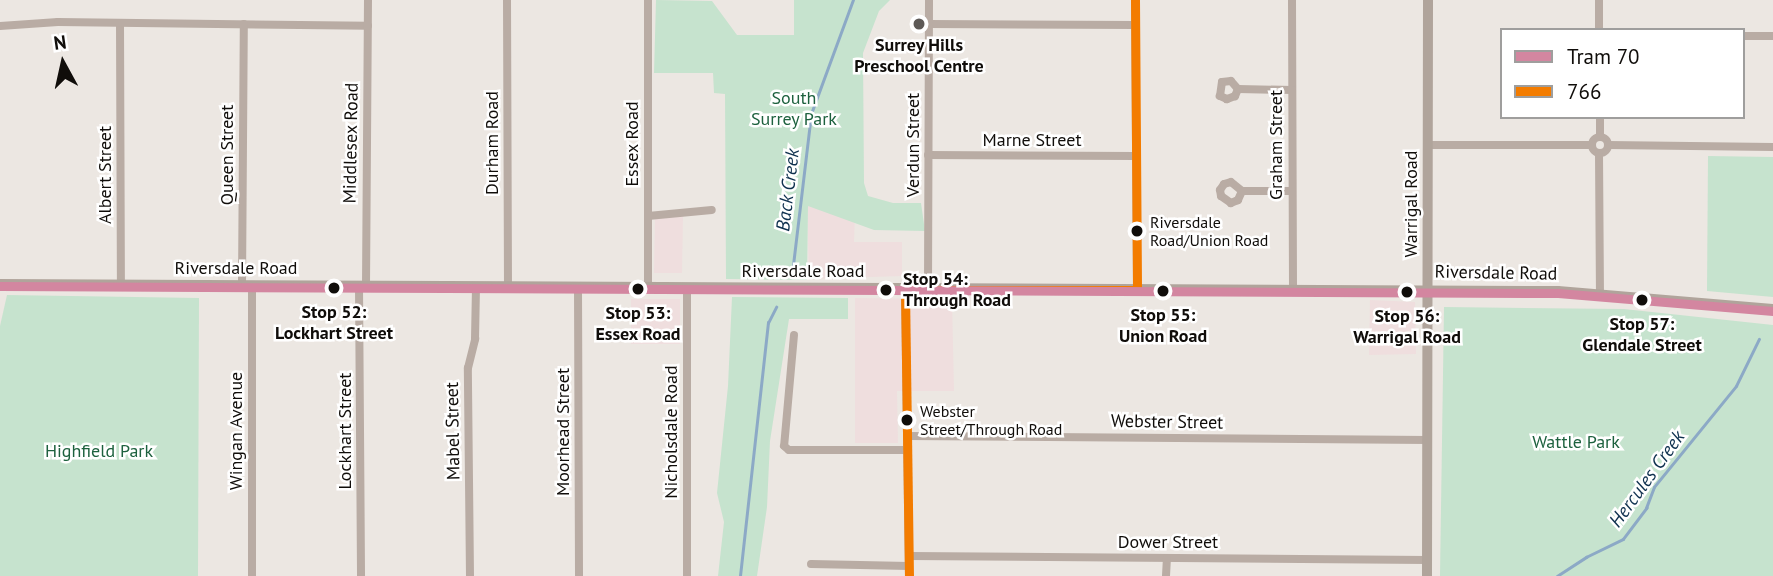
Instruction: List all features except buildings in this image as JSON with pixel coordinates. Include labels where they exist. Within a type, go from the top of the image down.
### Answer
[{"type":"main road","name":"Warrigal Road","points":[[1427,576],[1428,0]]},
{"type":"main road","name":"Riversdale Road","points":[[0,284],[1600,292],[1773,309]]},
{"type":"street","name":"Middlesex Road","points":[[363,286],[366,264],[368,0]]},
{"type":"street","name":"Durham Road","points":[[507,0],[508,287]]},
{"type":"street","name":"Essex Road","points":[[648,0],[648,288]]},
{"type":"street","name":"Verdun Street","points":[[928,289],[929,0]]},
{"type":"street","points":[[1135,0],[1137,290]]},
{"type":"street","name":"Graham Street","points":[[1292,0],[1293,290]]},
{"type":"street","points":[[1600,0],[1600,28]]},
{"type":"street","points":[[0,26],[58,22],[368,26]]},
{"type":"street","name":"Albert Street","points":[[120,23],[121,284]]},
{"type":"street","name":"Queen Street","points":[[244,24],[247,285]]},
{"type":"street","points":[[929,24],[1135,25]]},
{"type":"street","points":[[1745,36],[1773,36]]},
{"type":"street","points":[[1238,89],[1292,90]]},
{"type":"street","points":[[1428,145],[1592,145],[1600,137],[1600,119]]},
{"type":"street","points":[[1600,137],[1608,145],[1773,146]]},
{"type":"street","points":[[1592,145],[1599,153],[1600,292]]},
{"type":"street","points":[[1599,153],[1605,152],[1608,145]]},
{"type":"street","name":"Marne Street","points":[[928,155],[1136,156]]},
{"type":"street","points":[[1242,191],[1292,191]]},
{"type":"street","points":[[648,216],[712,210]]},
{"type":"street","name":"Wingan Avenue","points":[[247,285],[252,576]]},
{"type":"street","name":"Lockhart Street","points":[[361,576],[363,286]]},
{"type":"street","name":"Mabel Street","points":[[470,576],[468,368],[475,339],[476,287]]},
{"type":"street","name":"Moorhead Street","points":[[579,287],[579,576]]},
{"type":"street","name":"Nicholsdale Road","points":[[687,288],[687,576]]},
{"type":"street","points":[[811,564],[909,571],[905,289]]},
{"type":"street","points":[[794,335],[784,446],[789,450],[907,450]]},
{"type":"street","name":"Webster Street","points":[[907,436],[1428,440]]},
{"type":"street","name":"Dower Street","points":[[909,556],[1427,560]]},
{"type":"street","points":[[1166,576],[1167,558]]},
{"type":"shaded area","points":[[807,198],[855,214],[854,242],[902,242],[902,276],[809,279]]},
{"type":"shaded area","points":[[683,216],[682,273],[654,273],[655,218]]},
{"type":"shaded area","points":[[855,298],[952,299],[954,391],[897,391],[898,443],[855,443]]},
{"type":"shaded area","points":[[631,299],[680,299],[680,344],[631,344]]},
{"type":"shaded area","points":[[1370,300],[1415,302],[1416,354],[1369,355]]},
{"type":"green space","name":"South Surrey Park","points":[[656,0],[712,1],[737,35],[794,35],[794,0],[890,0],[879,11],[863,53],[864,183],[868,196],[893,203],[921,203],[925,231],[874,230],[808,206],[807,280],[726,279],[725,94],[714,93],[713,73],[654,73]]},
{"type":"green space","points":[[1708,156],[1773,157],[1773,297],[1707,291]]},
{"type":"green space","name":"Highfield Park","points":[[7,295],[199,298],[198,576],[0,576],[0,326]]},
{"type":"green space","points":[[732,297],[848,298],[848,319],[789,319],[770,441],[767,507],[757,576],[718,576],[724,522],[717,493],[728,386]]},
{"type":"green space","name":"Wattle Park","points":[[1444,307],[1624,309],[1773,325],[1773,576],[1440,576]]},
{"type":"waterway","name":"Back Creek","points":[[793,265],[811,114],[853,0]]},
{"type":"waterway","name":"Back Creek","points":[[740,576],[768,323],[776,307]]},
{"type":"waterway","name":"Hercules Creek","points":[[1557,576],[1586,557],[1623,539],[1646,508],[1654,487],[1736,386],[1759,339]]},
{"type":"tram line","name":"70","points":[[0,286],[1558,293],[1773,311]]},
{"type":"transit line","name":"766","points":[[1135,0],[1137,290]]},
{"type":"transit line","name":"766","points":[[905,290],[909,576]]},
{"type":"transit line","name":"766","points":[[905,290],[1137,290]]},
{"type":"place","name":"Surrey Hills Preschool Centre","points":[[919,24]]},
{"type":"place","name":"Riversdale Road/Union Road","points":[[1137,231]]},
{"type":"place","name":"Stop 52: Lockhart Street","points":[[334,288]]},
{"type":"place","name":"Stop 53: Essex Road","points":[[638,289]]},
{"type":"place","name":"Stop 54: Through Road","points":[[886,290]]},
{"type":"place","name":"Stop 55: Union Road","points":[[1163,291]]},
{"type":"place","name":"Stop 56: Warrigal Road","points":[[1407,292]]},
{"type":"place","name":"Stop 57: Glendale Street","points":[[1642,300]]},
{"type":"place","name":"Webster Street/Through Road","points":[[907,420]]}]
